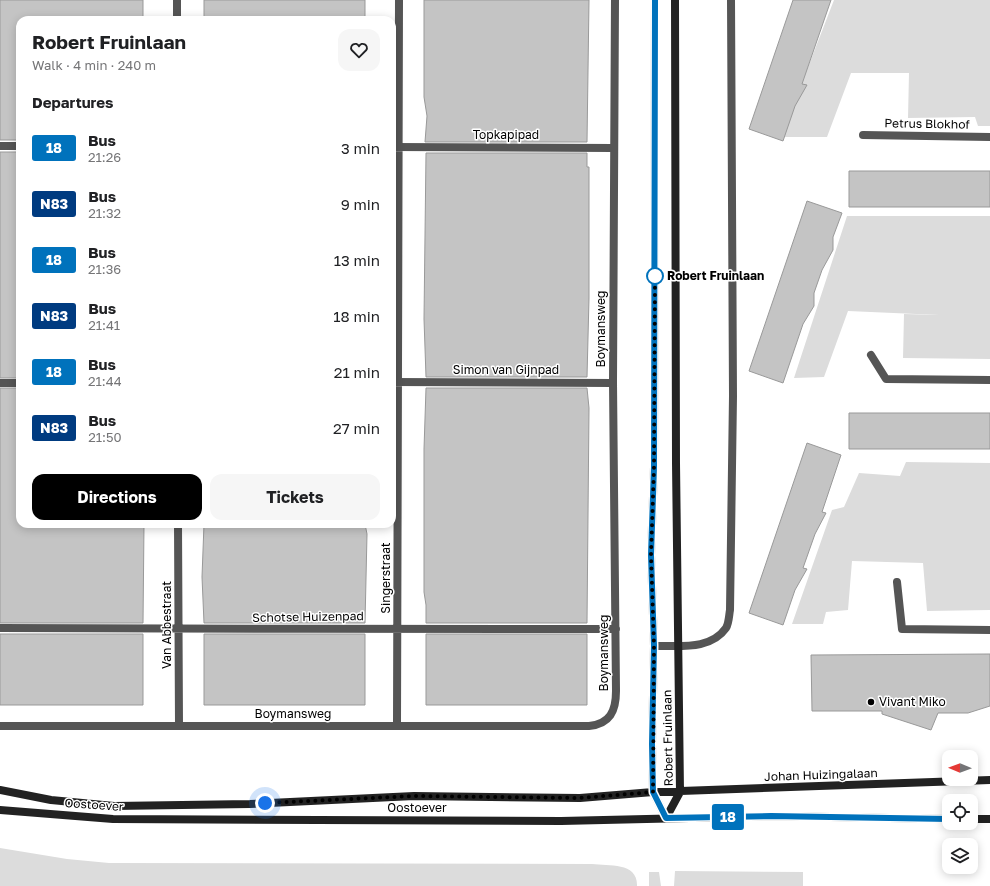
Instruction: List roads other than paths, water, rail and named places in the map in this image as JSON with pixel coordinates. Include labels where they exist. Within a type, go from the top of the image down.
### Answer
[{"type":"main road","name":"Robert Fruinlaan","points":[[655,0],[654,459],[651,555],[654,646],[653,792],[666,818]]},
{"type":"main road","name":"Robert Fruinlaan","points":[[666,818],[680,792],[675,0]]},
{"type":"main road","name":"Johan Huizingalaan","points":[[653,792],[990,780]]},
{"type":"main road","name":"Oostoever","points":[[0,790],[50,800],[114,806],[250,804],[414,796],[580,798],[653,792]]},
{"type":"main road","name":"Oostoever","points":[[0,810],[121,819],[562,820],[666,818]]},
{"type":"main road","points":[[666,818],[771,816],[942,819]]},
{"type":"main road","points":[[978,819],[990,819]]},
{"type":"street","points":[[177,0],[177,16]]},
{"type":"street","points":[[396,118],[400,0]]},
{"type":"street","name":"Boymansweg","points":[[0,726],[589,726],[603,723],[610,716],[616,698],[613,148],[614,0]]},
{"type":"street","points":[[654,646],[695,646],[709,642],[726,627],[730,610],[733,396],[730,0]]},
{"type":"street","name":"Petrus Blokhof","points":[[863,135],[990,137]]},
{"type":"street","points":[[0,146],[16,146]]},
{"type":"street","name":"Topkapipad","points":[[396,147],[613,148]]},
{"type":"street","points":[[871,355],[886,378],[990,380]]},
{"type":"street","name":"Simon van Gijnpad","points":[[396,382],[614,383]]},
{"type":"street","points":[[0,383],[16,383]]},
{"type":"street","name":"Singerstraat","points":[[396,464],[398,628],[397,726]]},
{"type":"street","name":"Van Abbestraat","points":[[178,528],[179,725]]},
{"type":"street","points":[[897,582],[902,629],[990,630]]},
{"type":"street","name":"Schotse Huizenpad","points":[[0,628],[179,630],[398,628],[616,629]]},
{"type":"place","name":"Robert Fruinlaan","points":[[655,276]]},
{"type":"place","name":"Vivant Miko","points":[[871,702]]}]
